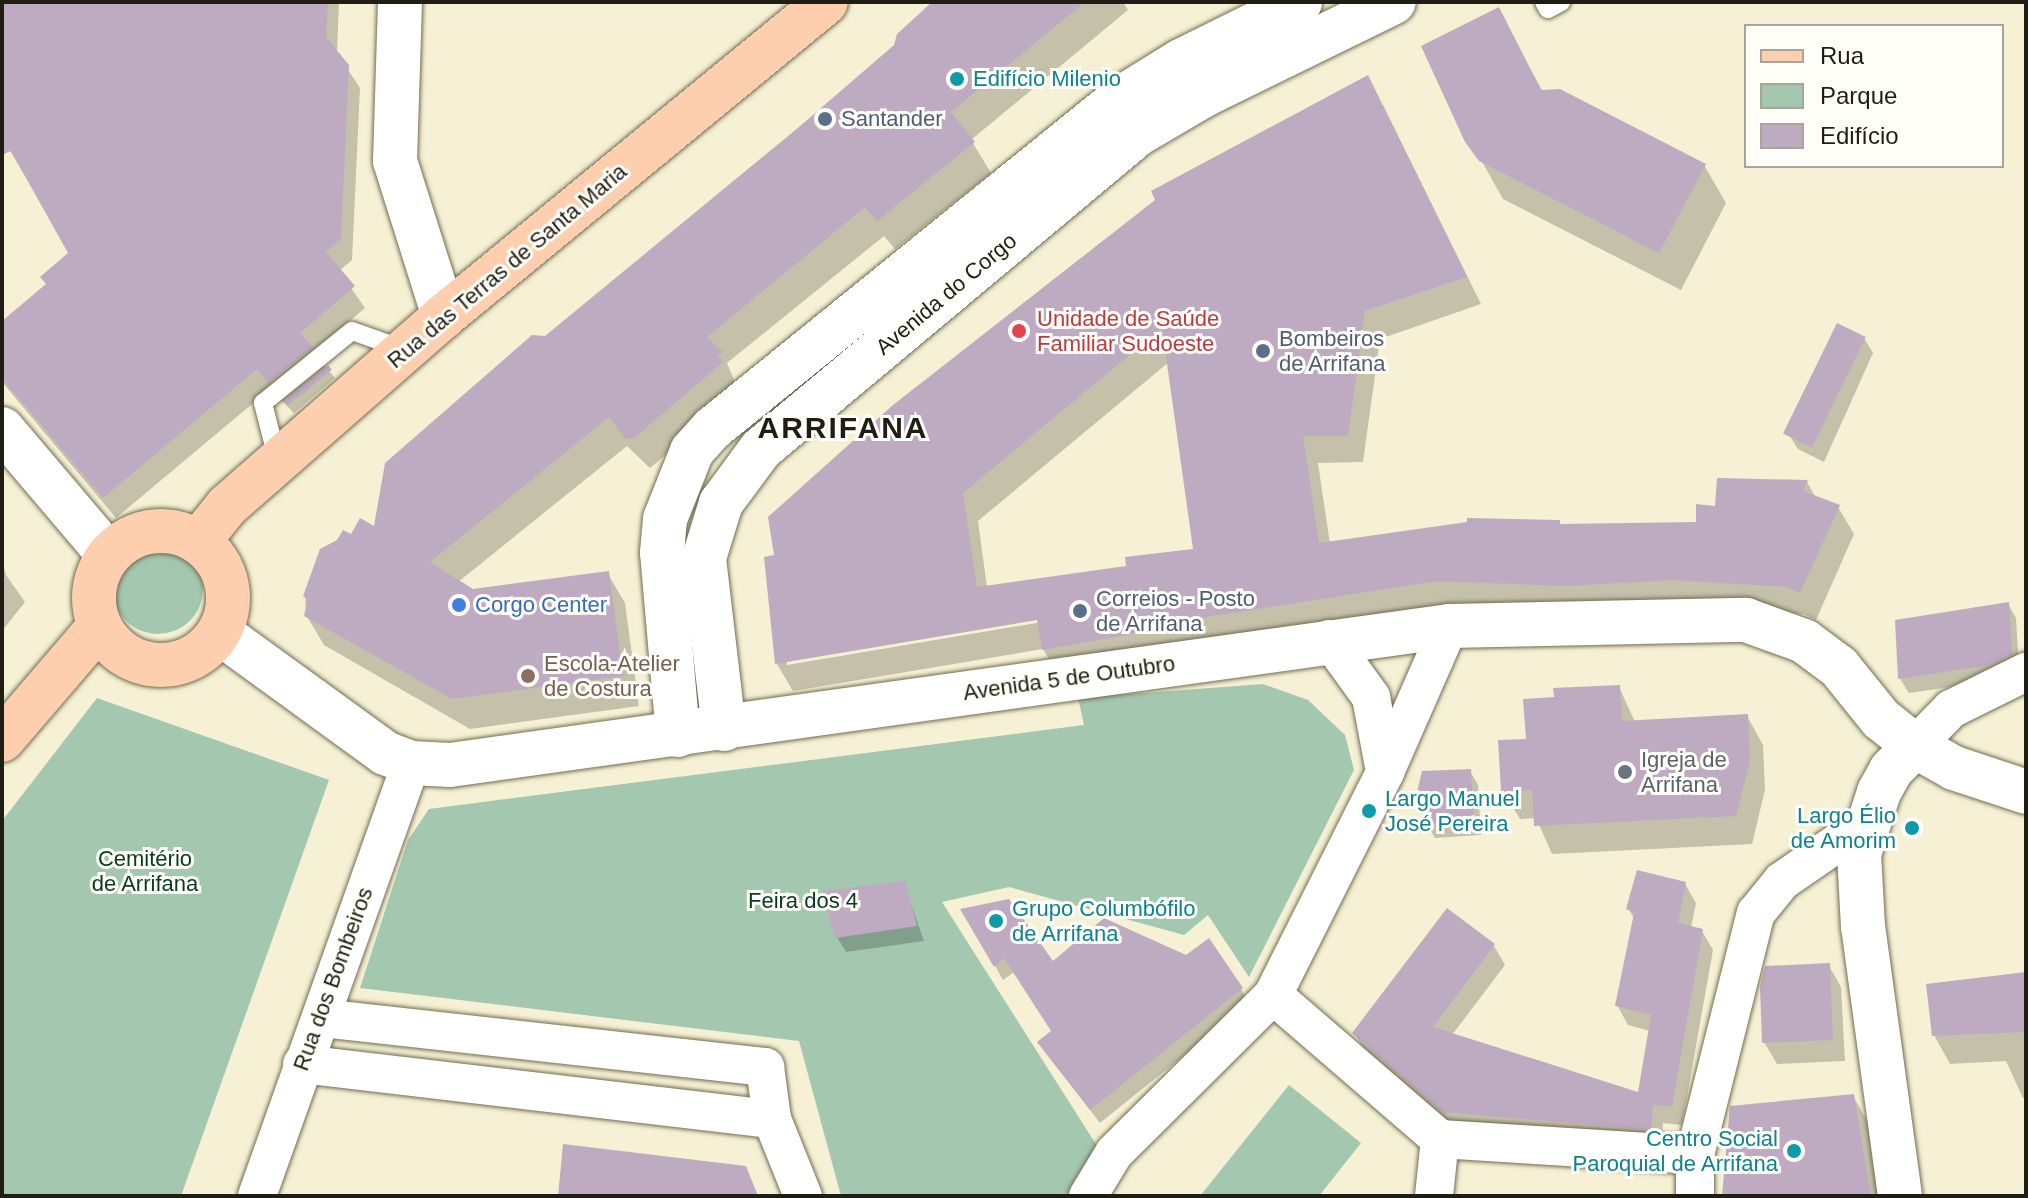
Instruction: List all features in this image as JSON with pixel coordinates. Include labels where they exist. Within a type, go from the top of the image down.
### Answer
[{"type":"main road","name":"Rua das Terras de Santa Maria","points":[[198,542],[227,506],[444,316],[826,2]]},
{"type":"main road","points":[[151,532],[180,534],[198,542],[213,556],[228,593],[220,633],[207,649],[169,666],[128,657],[99,627],[94,590],[109,555],[123,542],[151,532]]},
{"type":"main road","points":[[2,740],[99,627]]},
{"type":"street","points":[[400,2],[395,161],[444,316]]},
{"type":"street","name":"Avenida do Corgo","points":[[678,735],[662,553],[665,519],[692,451],[713,428],[1118,100],[1181,61],[1300,2]]},
{"type":"street","name":"Avenida do Corgo","points":[[724,729],[704,558],[721,503],[761,449],[1138,134],[1194,101],[1394,2]]},
{"type":"street","points":[[2,429],[109,555]]},
{"type":"street","name":"Avenida 5 de Outubro","points":[[220,633],[385,753],[411,763],[450,765],[724,729],[1329,639],[1449,626],[1708,617],[1775,628],[1839,667],[1881,719],[1915,746],[1954,768],[2026,792]]},
{"type":"street","points":[[1088,1196],[1114,1153],[1273,995],[1385,772],[1449,626]]},
{"type":"street","points":[[1329,639],[1371,697],[1385,772]]},
{"type":"street","points":[[1900,1196],[1863,927],[1859,854],[1868,822],[1891,770],[1951,709],[2026,672]]},
{"type":"street","name":"Rua dos Bombeiros","points":[[257,1196],[411,763]]},
{"type":"street","points":[[1695,1196],[1695,1155],[1756,913],[1782,881],[1868,822]]},
{"type":"street","points":[[1273,995],[1440,1139],[1695,1155]]},
{"type":"street","points":[[321,1018],[765,1067],[772,1119],[803,1196]]},
{"type":"street","points":[[596,1098],[600,1049]]},
{"type":"street","points":[[302,1064],[772,1119]]},
{"type":"street","points":[[1434,1196],[1440,1139]]},
{"type":"lane","points":[[1544,2],[1548,9],[1561,2]]},
{"type":"green space","points":[[158,544],[175,547],[190,557],[200,572],[203,589],[200,606],[190,621],[175,631],[158,634],[141,631],[126,621],[116,606],[113,589],[116,572],[126,557],[141,547]]},
{"type":"green space","name":"Feira dos 4","points":[[1263,684],[1308,700],[1345,735],[1354,770],[1249,977],[1208,915],[1184,935],[1009,887],[942,902],[1099,1149],[1066,1196],[841,1196],[799,1041],[360,988],[408,840],[429,809],[1084,725],[1078,698]]},
{"type":"green space","name":"Cemitério de Arrifana","points":[[97,698],[329,780],[181,1196],[2,1196],[2,821]]},
{"type":"green space","points":[[1289,1085],[1361,1143],[1319,1196],[1200,1196]]},
{"type":"building","points":[[2,2],[328,2],[326,37],[349,65],[341,239],[326,252],[355,286],[300,333],[313,347],[268,383],[257,369],[103,498],[2,378],[2,321],[46,284],[40,277],[68,253],[11,151],[2,155]]},
{"type":"building","points":[[932,2],[1085,2],[951,112],[975,142],[877,221],[865,207],[707,337],[723,352],[718,356],[723,362],[633,439],[625,438],[609,417],[430,562],[473,589],[609,571],[623,676],[452,699],[304,616],[308,599],[303,596],[320,549],[337,540],[343,530],[351,534],[360,518],[374,526],[385,463],[532,335],[545,336],[799,127],[894,45],[897,34]]},
{"type":"building","points":[[1499,7],[1541,90],[1560,89],[1706,164],[1659,253],[1479,161],[1465,142],[1421,46]]},
{"type":"building","points":[[1368,75],[1467,277],[1365,311],[1348,436],[1303,436],[1319,543],[1467,522],[1467,518],[1560,520],[1560,524],[1696,522],[1696,504],[1715,506],[1717,478],[1808,480],[1803,491],[1840,505],[1800,593],[1787,587],[1672,580],[1565,586],[1437,581],[1193,619],[1193,623],[1042,650],[1037,620],[775,664],[764,557],[774,555],[768,517],[893,405],[1155,200],[1151,191]],"holes":[[[1162,328],[1193,549],[1125,557],[1126,566],[977,587],[963,493]]]},
{"type":"building","points":[[1837,323],[1866,337],[1812,448],[1783,434]]},
{"type":"building","points":[[328,365],[332,370],[287,406],[284,401]]},
{"type":"building","points":[[2009,602],[2012,654],[1990,665],[1898,679],[1895,620]]},
{"type":"building","name":"Igreja de Arrifana","points":[[1620,685],[1622,721],[1748,714],[1750,761],[1736,816],[1534,826],[1532,790],[1501,791],[1498,740],[1526,739],[1523,699],[1554,697],[1553,688]]},
{"type":"building","points":[[1471,769],[1474,821],[1425,824],[1416,796],[1422,771]]},
{"type":"building","points":[[1637,870],[1686,882],[1678,923],[1703,929],[1672,1106],[1653,1105],[1651,1130],[1442,1112],[1352,1033],[1447,908],[1495,944],[1433,1027],[1638,1092],[1651,1015],[1615,1006],[1634,913],[1626,909]]},
{"type":"building","points":[[905,881],[917,926],[835,938],[822,891]]},
{"type":"building","points":[[1009,899],[1053,961],[1104,918],[1186,955],[1209,938],[1243,988],[1090,1110],[1037,1042],[1051,1031],[1004,958],[994,967],[960,909]]},
{"type":"building","points":[[1830,963],[1833,1040],[1762,1043],[1760,987],[1765,966]]},
{"type":"building","points":[[2026,972],[2026,1032],[1932,1036],[1926,984]]},
{"type":"building","name":"Centro Social Paroquial de Arrifana","points":[[1854,1094],[1871,1196],[1722,1196],[1730,1106]]},
{"type":"building","points":[[563,1144],[746,1166],[758,1196],[558,1196]]},
{"type":"place","name":"Edifício Milenio","points":[[957,79]]},
{"type":"place","name":"Santander","points":[[825,119]]},
{"type":"place","name":"Unidade de Saúde Familiar Sudoeste","points":[[1019,331]]},
{"type":"place","name":"Bombeiros de Arrifana","points":[[1263,351]]},
{"type":"place","name":"Corgo Center","points":[[459,605]]},
{"type":"place","name":"Correios - Posto de Arrifana","points":[[1080,611]]},
{"type":"place","name":"Escola-Atelier de Costura","points":[[528,676]]},
{"type":"place","name":"Igreja de Arrifana","points":[[1625,772]]},
{"type":"place","name":"Largo Manuel José Pereira","points":[[1369,811]]},
{"type":"place","name":"Largo Élio de Amorim","points":[[1912,828]]},
{"type":"place","name":"Grupo Columbófilo de Arrifana","points":[[996,921]]},
{"type":"place","name":"Centro Social Paroquial de Arrifana","points":[[1794,1151]]},
{"type":"district","name":"ARRIFANA","points":[[843,428]]}]
